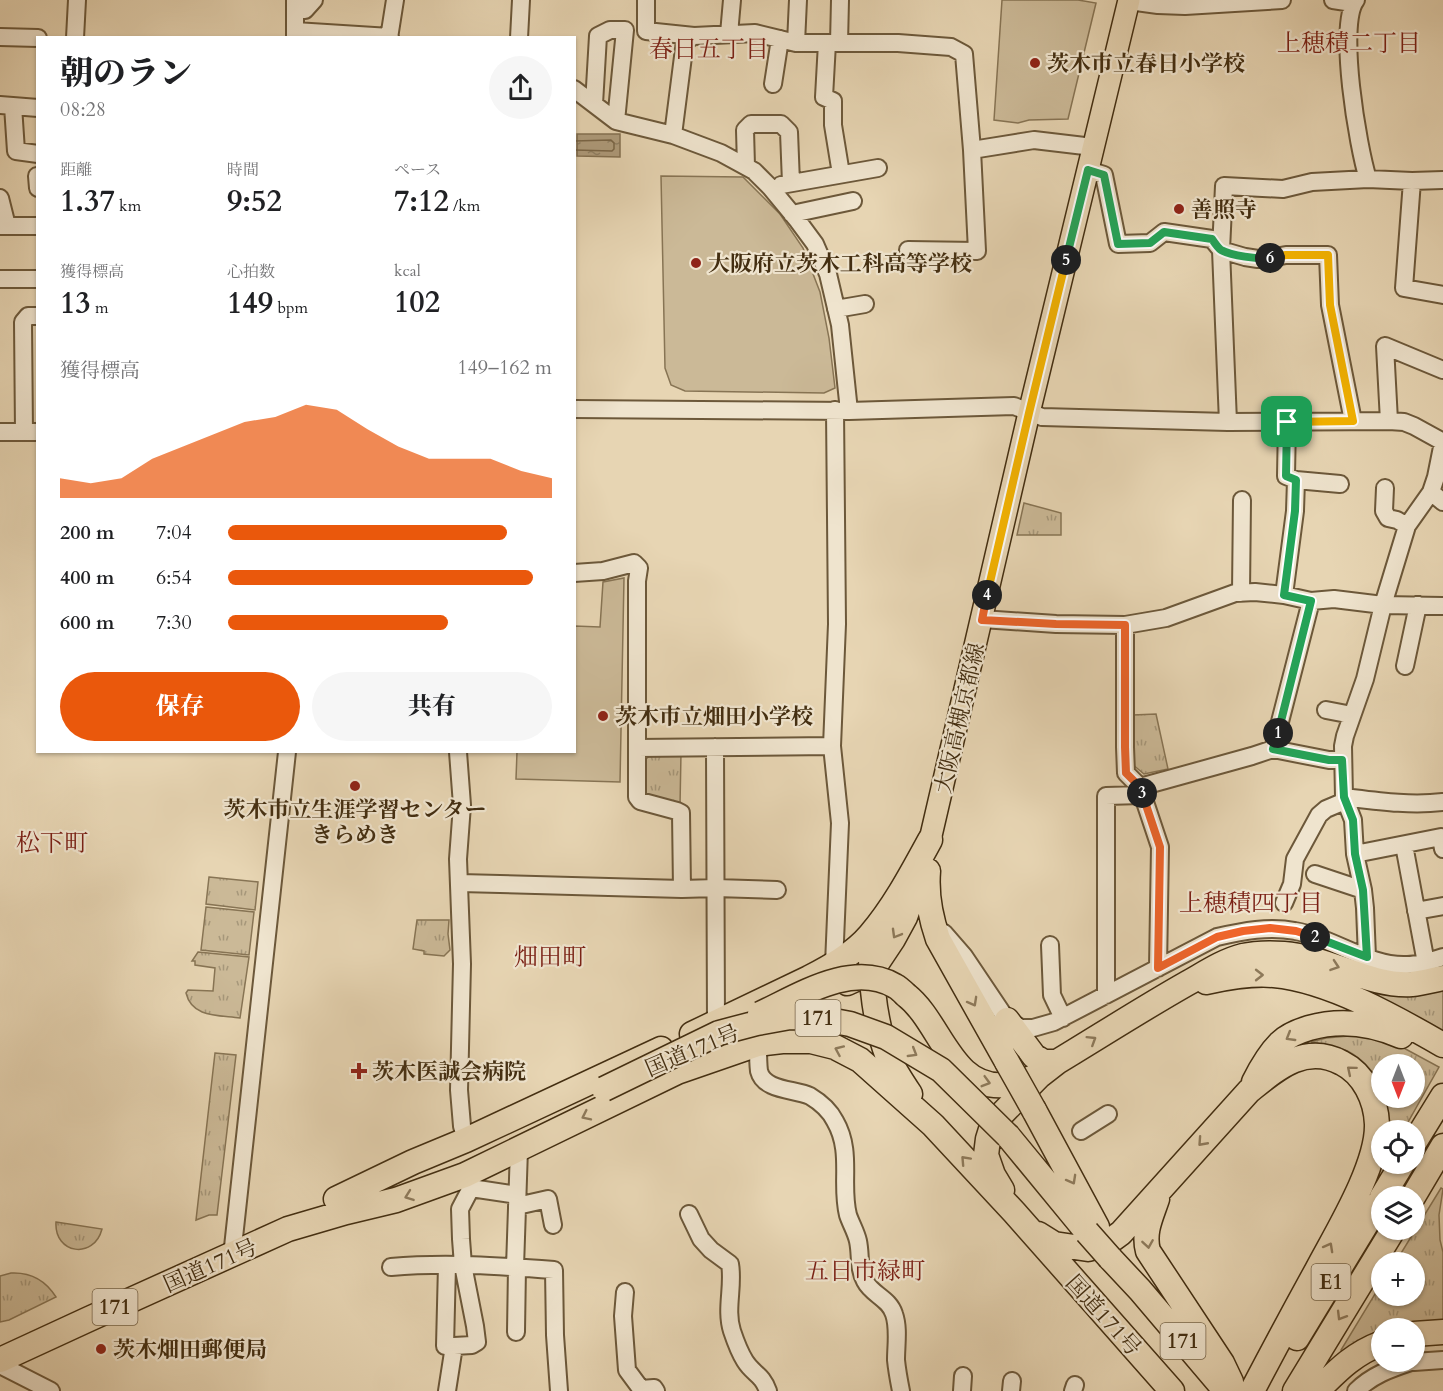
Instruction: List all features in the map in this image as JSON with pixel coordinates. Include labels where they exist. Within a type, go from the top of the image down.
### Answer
[{"type":"highway","points":[[930,840],[927,899],[932,924],[938,939],[1034,1110],[1092,1229]]},
{"type":"highway","points":[[718,1028],[834,964],[855,949],[869,936],[900,893],[930,840]]},
{"type":"highway","points":[[677,1072],[738,1037],[871,972],[905,917],[930,840]]},
{"type":"highway","points":[[869,936],[876,1009],[888,1057],[899,1078],[933,1125]]},
{"type":"highway","points":[[336,1199],[413,1162],[718,1028],[838,980],[853,977],[877,979],[895,986],[912,999],[953,1059],[968,1075],[987,1085],[1007,1085],[1048,1069],[1180,987],[1242,956],[1262,953],[1306,957],[1366,976],[1410,984],[1435,970]]},
{"type":"highway","points":[[1180,987],[1249,974],[1298,979],[1324,986],[1405,1022],[1443,1045]]},
{"type":"highway","name":"国道171号","points":[[0,1362],[89,1318],[288,1229],[336,1199],[467,1153],[604,1089],[718,1028],[790,1017],[850,1023],[886,1037],[941,1070],[1008,1136],[1092,1229],[1225,1391]]},
{"type":"highway","points":[[1007,1020],[1034,1056],[1044,1062],[1048,1069]]},
{"type":"highway","points":[[1249,1091],[1271,1053],[1282,1041],[1298,1032],[1332,1023],[1371,1025],[1411,1040],[1443,1058]]},
{"type":"highway","name":"国道171号","points":[[288,1229],[468,1182],[519,1149],[677,1072],[758,1044],[811,1041],[835,1047],[860,1060],[933,1125],[1172,1391]]},
{"type":"highway","points":[[1048,1069],[993,1123],[986,1155],[993,1174],[1020,1220],[1054,1244],[1088,1249],[1106,1244],[1121,1233],[1249,1091],[1278,1069],[1301,1057],[1329,1058],[1343,1063],[1357,1074],[1367,1088],[1374,1104],[1377,1124],[1375,1144],[1369,1165],[1276,1360],[1252,1391]]},
{"type":"highway","points":[[1425,1125],[1443,1096]]},
{"type":"highway","points":[[1419,1186],[1443,1146]]},
{"type":"highway","points":[[1161,1188],[1147,1228],[1145,1240],[1148,1251],[1222,1363],[1231,1382],[1232,1391]]},
{"type":"highway","name":"E1","points":[[1264,1391],[1276,1360],[1371,1215]]},
{"type":"highway","name":"E1","points":[[1304,1389],[1387,1240]]},
{"type":"highway","points":[[1425,1333],[1443,1332]]},
{"type":"highway","points":[[1304,1389],[1371,1348]]},
{"type":"main road","name":"大阪高槻京都線","points":[[930,840],[1029,413],[1129,0]]},
{"type":"street","points":[[75,36],[77,0]]},
{"type":"street","points":[[314,0],[305,10],[295,5],[295,34],[358,36]]},
{"type":"street","points":[[389,36],[395,0]]},
{"type":"street","points":[[519,36],[521,0]]},
{"type":"street","points":[[646,0],[646,32],[693,36],[755,33],[788,41],[833,44],[898,43],[951,47],[964,54],[972,150],[976,251],[908,250]]},
{"type":"street","points":[[729,34],[732,0]]},
{"type":"street","points":[[773,84],[788,41],[798,0]]},
{"type":"street","points":[[840,0],[824,97],[833,101],[833,125],[842,174]]},
{"type":"street","points":[[1129,0],[1158,5],[1185,6],[1282,0]]},
{"type":"street","points":[[1333,0],[1354,3],[1349,19],[1349,66],[1356,120],[1368,179]]},
{"type":"street","points":[[594,104],[598,36],[610,30],[625,30],[616,121]]},
{"type":"street","points":[[673,135],[685,41],[693,36]]},
{"type":"street","points":[[0,38],[36,38]]},
{"type":"street","points":[[576,90],[616,121],[673,135],[721,153],[746,166],[770,187],[815,244],[828,274],[840,325],[842,410],[832,746],[840,823],[834,964]]},
{"type":"street","points":[[36,108],[6,105],[16,152],[36,154]]},
{"type":"street","points":[[746,166],[745,130],[750,124],[782,124],[789,132],[791,183]]},
{"type":"street","points":[[972,150],[1034,140],[1093,147]]},
{"type":"street","points":[[770,187],[878,168]]},
{"type":"street","points":[[1088,170],[1104,175],[1118,244],[1150,243],[1164,232],[1212,239],[1221,250],[1258,259],[1286,255],[1328,255],[1330,305],[1353,421]]},
{"type":"street","points":[[1228,422],[1221,250],[1224,186],[1283,189],[1312,182],[1368,179],[1443,180]]},
{"type":"street","points":[[1412,181],[1404,288],[1443,296]]},
{"type":"street","points":[[0,198],[4,226],[36,226]]},
{"type":"street","points":[[792,214],[853,201]]},
{"type":"street","points":[[0,279],[36,279]]},
{"type":"street","points":[[836,309],[865,304]]},
{"type":"street","points":[[0,432],[31,432],[23,322],[28,316],[36,316]]},
{"type":"street","points":[[1389,421],[1385,346],[1443,370]]},
{"type":"street","points":[[576,409],[842,410],[1014,406],[1042,417],[1228,422],[1404,422],[1443,442],[1436,477],[1437,497],[1407,526],[1383,605],[1369,664],[1342,746],[1345,799],[1353,820],[1355,854],[1363,890],[1367,957]]},
{"type":"street","points":[[1287,422],[1286,476],[1296,480],[1340,484]]},
{"type":"street","points":[[1284,595],[1295,511],[1296,480]]},
{"type":"street","points":[[1385,488],[1384,511],[1388,518],[1407,526]]},
{"type":"street","points":[[1241,593],[1242,500]]},
{"type":"street","points":[[576,573],[603,572],[633,563],[639,568],[637,581],[637,797],[640,801],[681,813],[682,889]]},
{"type":"street","points":[[982,620],[1125,625],[1166,618],[1235,593],[1255,592],[1311,601],[1334,599],[1383,605],[1443,606]]},
{"type":"street","points":[[1273,749],[1311,601]]},
{"type":"street","points":[[1405,666],[1418,605]]},
{"type":"street","points":[[1125,625],[1126,773],[1141,791],[1160,847],[1158,968]]},
{"type":"street","points":[[1326,710],[1352,715]]},
{"type":"street","points":[[637,748],[832,746]]},
{"type":"street","points":[[715,747],[718,1028]]},
{"type":"street","points":[[1106,995],[1101,932],[1106,796],[1141,791],[1273,749],[1329,760],[1342,760]]},
{"type":"street","points":[[232,1256],[287,753]]},
{"type":"street","points":[[458,753],[462,805],[458,859],[462,964],[459,1090],[460,1114],[466,1140]]},
{"type":"street","points":[[1284,903],[1292,884],[1295,859],[1319,814],[1326,809],[1345,799],[1406,804],[1443,802]]},
{"type":"street","points":[[1355,854],[1441,837],[1443,849]]},
{"type":"street","points":[[1404,845],[1416,911],[1435,970]]},
{"type":"street","points":[[1315,874],[1363,890]]},
{"type":"street","points":[[460,883],[777,890]]},
{"type":"street","points":[[1416,911],[1443,906]]},
{"type":"street","points":[[930,912],[937,925],[964,956],[1007,1020],[1021,1028],[1033,1028],[1054,1022],[1217,937],[1243,931],[1270,928],[1296,931],[1385,963],[1435,970]]},
{"type":"street","points":[[1050,945],[1052,995],[1063,1018]]},
{"type":"street","points":[[1435,970],[1443,957]]},
{"type":"street","points":[[758,1044],[759,1072],[764,1080],[773,1086],[800,1092],[822,1104],[835,1121],[841,1134],[845,1148],[848,1215],[857,1236],[860,1266],[866,1282],[890,1305],[895,1316],[896,1360],[901,1391]]},
{"type":"street","points":[[1082,1131],[1108,1114]]},
{"type":"street","points":[[516,1332],[519,1149]]},
{"type":"street","points":[[455,1265],[475,1326],[477,1342],[472,1345],[445,1346],[460,1209],[468,1182],[517,1200],[548,1199],[553,1225]]},
{"type":"street","points":[[689,1214],[701,1239],[711,1250],[730,1264],[732,1275],[728,1318],[732,1333],[746,1362],[765,1381],[768,1391]]},
{"type":"street","points":[[391,1267],[455,1265],[554,1270],[559,1391]]},
{"type":"street","points":[[625,1292],[623,1316],[627,1370],[641,1389],[654,1388],[656,1391]]},
{"type":"street","points":[[447,1391],[454,1346]]},
{"type":"street","points":[[1425,1361],[1443,1360]]},
{"type":"street","points":[[0,1362],[51,1391]]},
{"type":"street","points":[[1356,1391],[1365,1382],[1382,1372]]},
{"type":"green space","name":"茨木市立春日小学校","points":[[1002,0],[1078,0],[1096,3],[1068,119],[1029,120],[1018,123],[994,120]]},
{"type":"green space","points":[[661,176],[743,177],[780,214],[803,248],[820,292],[835,388],[824,393],[685,391],[671,385],[665,368]]},
{"type":"green space","points":[[1024,503],[1061,513],[1061,535],[1017,535]]},
{"type":"green space","points":[[624,578],[620,782],[516,779],[517,753],[576,753],[576,626],[600,627],[603,582]]},
{"type":"green space","points":[[1156,714],[1168,769],[1144,774],[1132,764],[1133,715]]},
{"type":"green space","points":[[653,753],[681,753],[680,805],[651,798],[645,793],[646,759]]},
{"type":"green space","points":[[209,877],[258,882],[255,910],[206,904]]},
{"type":"green space","points":[[206,907],[254,912],[249,955],[201,950]]},
{"type":"green space","points":[[417,920],[449,920],[450,950],[444,956],[424,954],[424,951],[413,949]]},
{"type":"green space","points":[[198,952],[249,957],[240,1018],[207,1014],[194,1007],[189,1001],[186,993],[188,990],[213,991],[215,968],[195,965],[195,961],[192,961]]},
{"type":"green space","points":[[1443,990],[1443,1033],[1383,1001],[1375,991],[1409,995]]},
{"type":"green space","points":[[1376,1037],[1415,1054],[1371,1054],[1371,1070],[1353,1054],[1336,1047],[1311,1042],[1326,1038]]},
{"type":"green space","points":[[215,1053],[236,1055],[217,1215],[209,1215],[196,1220]]},
{"type":"green space","points":[[1425,1059],[1439,1067],[1425,1092]]},
{"type":"green space","points":[[1385,1108],[1416,1108],[1409,1120],[1385,1120]]},
{"type":"green space","points":[[1441,1188],[1443,1189],[1439,1215],[1443,1252],[1443,1321],[1425,1322],[1425,1318],[1371,1318],[1371,1335],[1344,1352],[1341,1350],[1371,1300],[1371,1306],[1425,1306],[1425,1252],[1402,1252],[1409,1240],[1425,1240],[1425,1214]]},
{"type":"green space","points":[[56,1222],[102,1229],[98,1239],[91,1245],[83,1249],[75,1249],[61,1241],[57,1233]]},
{"type":"green space","points":[[11,1273],[25,1274],[37,1279],[48,1286],[56,1297],[9,1320],[0,1322],[0,1276]]},
{"type":"water","points":[[577,134],[620,134],[620,157],[577,156]]},
{"type":"place","name":"茨木市立春日小学校","points":[[1035,63]]},
{"type":"place","name":"善照寺","points":[[1179,209]]},
{"type":"place","name":"大阪府立茨木工科高等学校","points":[[696,263]]},
{"type":"place","name":"茨木市立畑田小学校","points":[[603,716]]},
{"type":"place","name":"茨木市立生涯学習センター きらめき","points":[[355,786]]},
{"type":"place","name":"茨木医誠会病院","points":[[359,1071]]},
{"type":"place","name":"茨木畑田郵便局","points":[[101,1349]]},
{"type":"district","name":"上穂積二丁目","points":[[1349,43]]},
{"type":"district","name":"春日五丁目","points":[[709,49]]},
{"type":"district","name":"松下町","points":[[52,843]]},
{"type":"district","name":"上穂積四丁目","points":[[1251,903]]},
{"type":"district","name":"畑田町","points":[[550,957]]},
{"type":"district","name":"五日市緑町","points":[[865,1271]]},
{"type":"route","points":[[1088,170],[1104,175],[1118,244],[1150,243],[1164,232],[1212,239],[1221,250],[1258,259],[1286,255],[1328,255],[1330,305],[1353,421],[1287,422],[1286,476],[1296,480],[1295,511],[1284,595],[1311,601],[1273,749],[1329,760],[1342,760],[1344,797],[1353,820],[1355,854],[1363,890],[1367,957],[1323,939],[1296,931],[1270,928],[1217,937],[1158,968],[1160,847],[1140,787],[1126,773],[1125,625],[982,620],[1088,170]]}]
